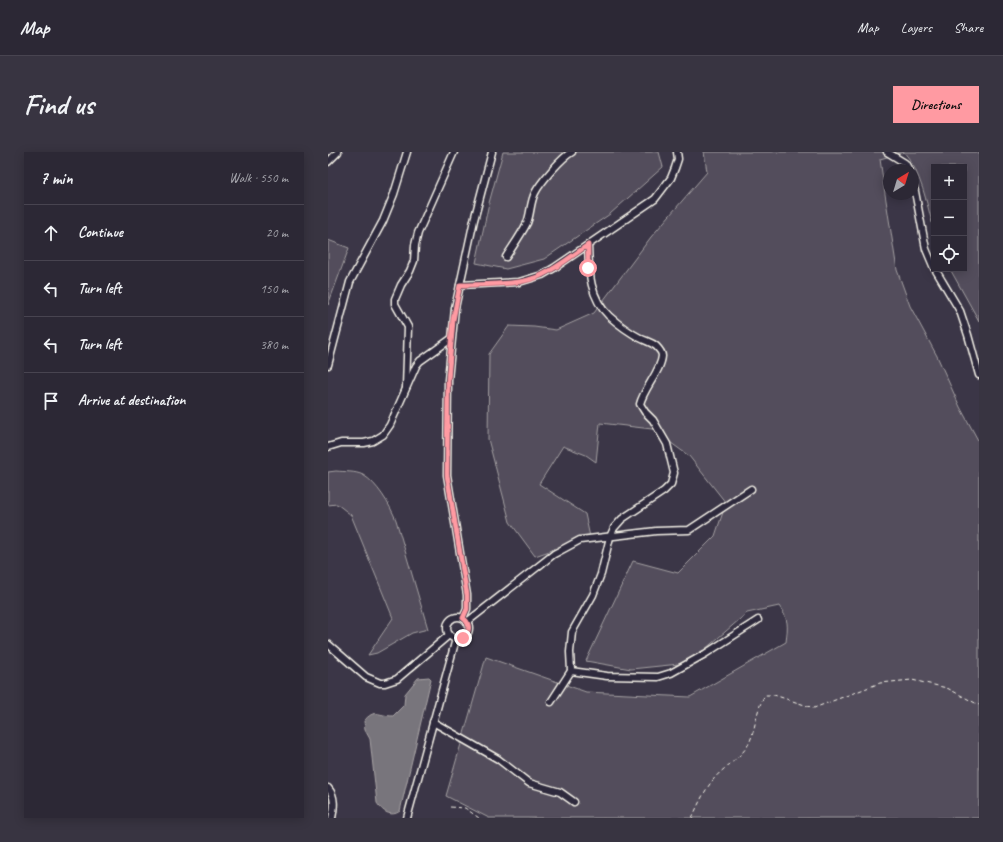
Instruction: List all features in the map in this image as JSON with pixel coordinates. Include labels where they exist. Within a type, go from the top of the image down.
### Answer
[{"type":"street","points":[[328,162],[338,152]]},
{"type":"street","points":[[328,365],[329,352],[350,282],[383,221],[394,194],[407,152]]},
{"type":"street","points":[[406,387],[408,328],[395,304],[396,299],[401,285],[410,271],[414,261],[415,245],[418,233],[454,152]]},
{"type":"street","points":[[465,620],[456,617],[450,621],[447,628],[450,635],[456,639],[463,638],[469,629],[465,620],[467,595],[447,475],[448,380],[451,339],[460,285],[474,220],[492,152]]},
{"type":"street","points":[[506,257],[526,225],[530,216],[535,193],[557,165],[572,152]]},
{"type":"street","points":[[460,285],[520,282],[542,276],[655,199],[671,178],[678,159],[677,152]]},
{"type":"street","points":[[887,152],[906,164]]},
{"type":"street","points":[[917,200],[926,249],[931,261]]},
{"type":"street","points":[[551,702],[572,671],[570,652],[572,632],[588,604],[601,574],[610,537],[614,528],[622,519],[664,491],[671,484],[674,473],[667,444],[653,420],[640,404],[642,396],[658,369],[662,357],[661,351],[656,346],[640,338],[616,321],[601,307],[591,285],[588,268],[588,245]]},
{"type":"street","points":[[936,272],[960,311],[979,375]]},
{"type":"street","points":[[328,447],[341,443],[364,443],[373,441],[383,434],[390,425],[416,366],[451,339]]},
{"type":"street","points":[[465,620],[562,549],[580,540],[656,531],[689,530],[751,489]]},
{"type":"street","points":[[572,671],[607,676],[658,677],[671,673],[705,654],[758,620]]},
{"type":"street","points":[[328,644],[366,677],[380,683],[385,683],[396,679],[450,635]]},
{"type":"street","points":[[407,818],[456,639]]},
{"type":"street","points":[[433,722],[498,759],[529,782],[560,792],[574,802]]},
{"type":"street","points":[[328,788],[332,793],[334,803],[332,818]]},
{"type":"path","points":[[692,818],[698,804],[714,780],[740,756],[749,743],[760,703],[765,696],[774,695],[814,708],[880,682],[912,680],[947,688],[979,705]]},
{"type":"path","points":[[450,807],[465,808],[479,818]]},
{"type":"shaded area","points":[[503,152],[659,152],[663,167],[610,214],[544,259],[506,269],[476,263],[489,203]]},
{"type":"shaded area","points":[[704,152],[904,152],[880,159],[883,180],[883,200],[886,200],[897,270],[910,306],[937,356],[960,407],[979,442],[979,818],[489,818],[446,796],[486,657],[586,692],[690,697],[786,642],[787,623],[785,615],[779,606],[747,613],[689,663],[631,669],[586,661],[633,561],[678,573],[715,536],[726,503],[689,456],[652,429],[600,423],[596,462],[586,455],[563,446],[539,484],[585,514],[590,537],[535,556],[510,522],[488,439],[489,354],[509,326],[556,330],[594,313],[651,237],[707,172]]},
{"type":"shaded area","points":[[904,152],[979,152],[979,321],[952,272],[967,272],[967,164],[931,164],[931,218],[919,178],[919,164],[912,164]]},
{"type":"shaded area","points":[[328,240],[349,248],[328,305]]},
{"type":"shaded area","points":[[328,472],[353,472],[363,475],[373,483],[387,501],[396,520],[428,629],[412,633],[377,653],[368,655],[393,618],[351,515],[337,504],[328,505]]},
{"type":"shaded area","points":[[429,677],[431,679],[400,811],[390,814],[381,809],[377,803],[370,739],[365,730],[364,721],[374,714],[393,716],[404,705],[405,694],[418,678]]},
{"type":"route","points":[[463,638],[466,636],[469,629],[469,625],[463,618],[467,609],[467,595],[447,475],[448,380],[453,320],[460,285],[520,282],[542,276],[588,245],[588,268]]}]
